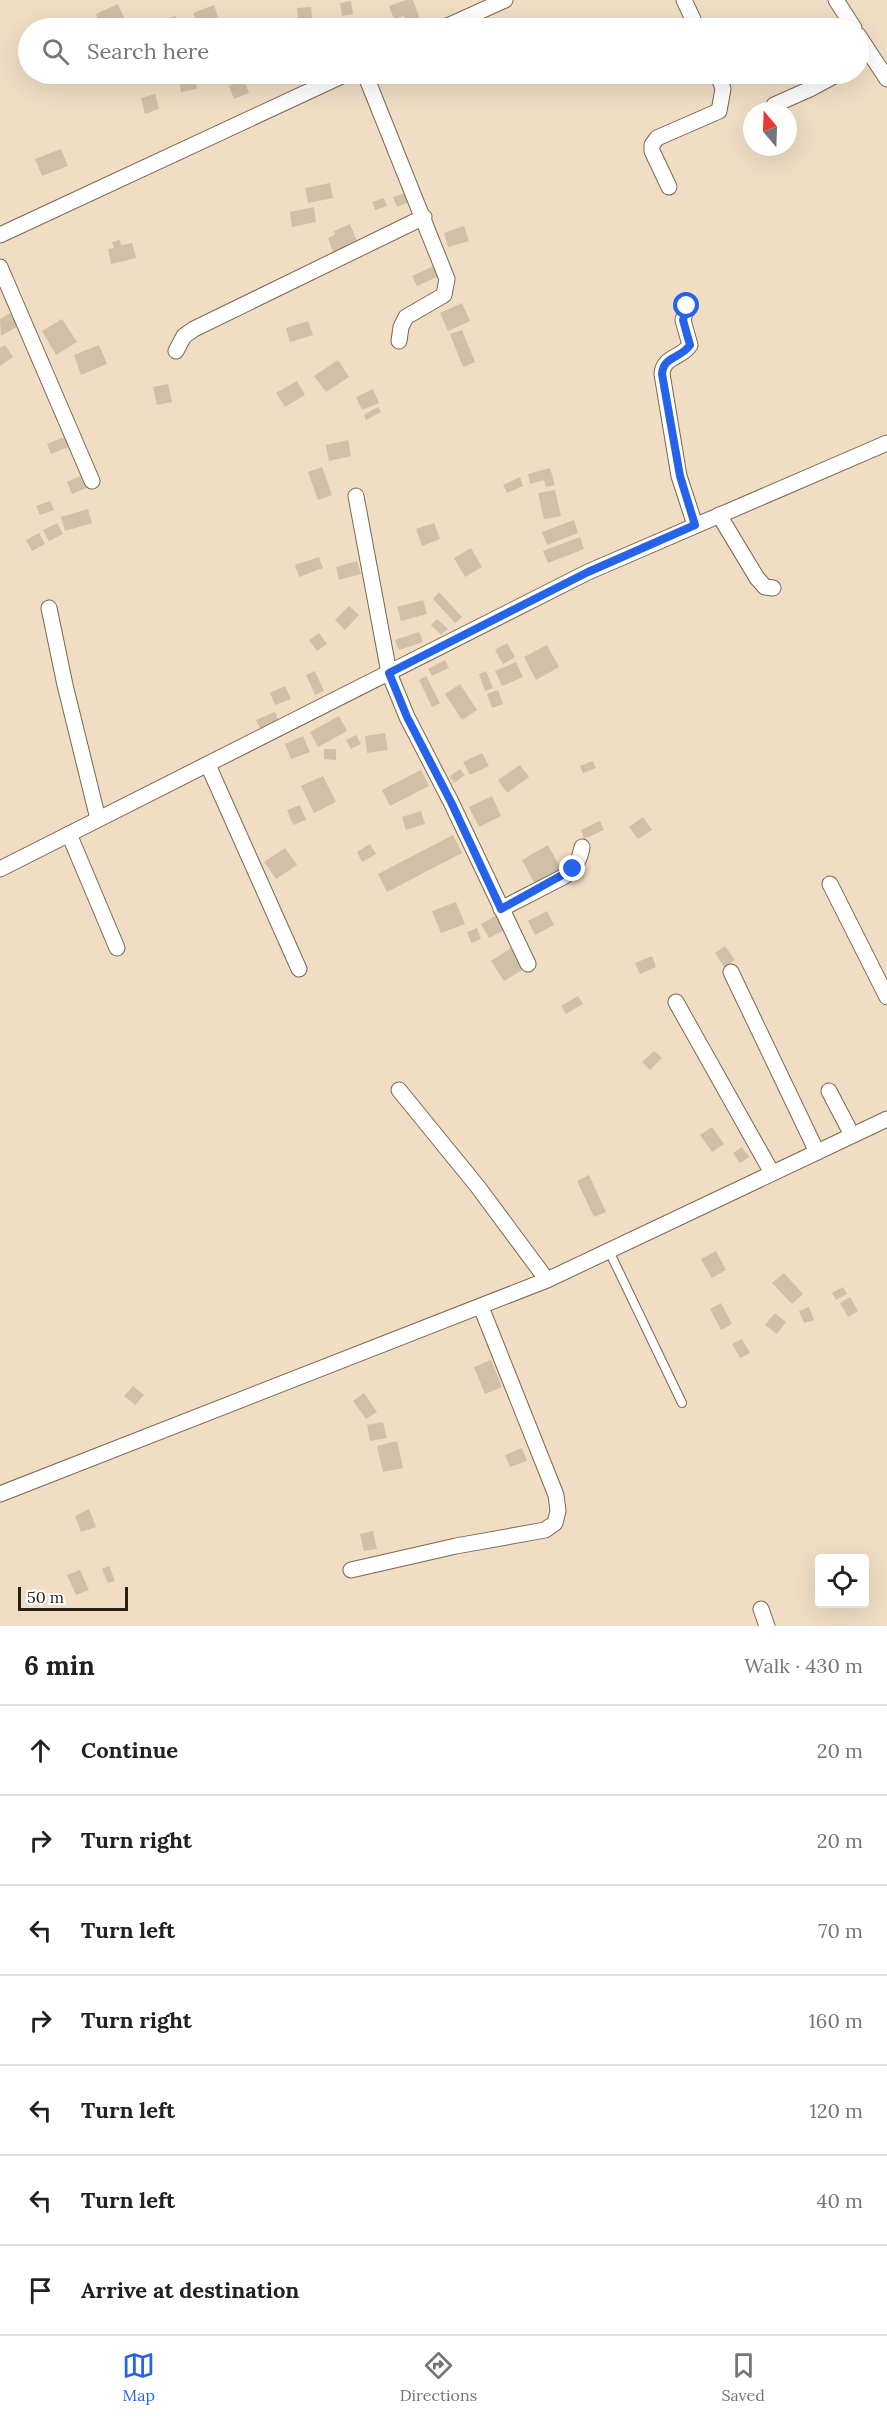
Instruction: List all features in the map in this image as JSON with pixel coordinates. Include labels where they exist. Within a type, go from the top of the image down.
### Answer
[{"type":"street","points":[[465,18],[505,0]]},
{"type":"street","points":[[684,0],[692,18]]},
{"type":"street","points":[[836,0],[848,18]]},
{"type":"street","points":[[869,62],[887,79]]},
{"type":"street","points":[[0,235],[325,84]]},
{"type":"street","points":[[369,84],[445,270],[447,286],[444,295],[405,317],[399,341]]},
{"type":"street","points":[[669,187],[652,151],[652,145],[657,138],[719,111],[723,89],[721,84]]},
{"type":"street","points":[[781,102],[819,84]]},
{"type":"street","points":[[176,351],[183,336],[194,329],[424,217]]},
{"type":"street","points":[[0,267],[92,481]]},
{"type":"street","points":[[687,306],[683,320],[690,345],[686,351],[662,366],[662,374],[680,476],[695,525]]},
{"type":"street","points":[[0,869],[588,572],[887,443]]},
{"type":"street","points":[[356,496],[389,673],[407,717],[451,802],[528,964]]},
{"type":"street","points":[[719,515],[757,578],[765,587],[773,588]]},
{"type":"street","points":[[49,608],[65,685],[98,819]]},
{"type":"street","points":[[208,765],[299,969]]},
{"type":"street","points":[[69,834],[117,948]]},
{"type":"street","points":[[501,909],[565,876],[580,859],[582,847]]},
{"type":"street","points":[[830,884],[887,997]]},
{"type":"street","points":[[731,972],[817,1152]]},
{"type":"street","points":[[676,1002],[772,1173]]},
{"type":"street","points":[[399,1090],[478,1187],[547,1280]]},
{"type":"street","points":[[829,1091],[852,1135]]},
{"type":"street","points":[[0,1494],[547,1280],[887,1119]]},
{"type":"street","points":[[351,1570],[456,1546],[545,1530],[555,1523],[558,1511],[556,1495],[481,1307]]},
{"type":"street","points":[[761,1609],[767,1626]]},
{"type":"lane","points":[[609,1251],[682,1403]]},
{"type":"building","points":[[413,0],[419,18],[404,18],[404,16],[394,18],[389,6]]},
{"type":"building","points":[[351,1],[353,14],[342,16],[340,3]]},
{"type":"building","points":[[118,4],[124,18],[98,18],[96,14]]},
{"type":"building","points":[[214,5],[218,17],[195,18],[193,13]]},
{"type":"building","points":[[311,7],[312,18],[298,18],[297,8]]},
{"type":"building","points":[[180,84],[196,84],[197,89],[181,92]]},
{"type":"building","points":[[246,84],[249,93],[234,99],[229,86]]},
{"type":"building","points":[[155,94],[159,109],[145,114],[141,98]]},
{"type":"building","points":[[61,149],[68,166],[42,176],[35,159]]},
{"type":"building","points":[[330,183],[333,198],[308,203],[305,188]]},
{"type":"building","points":[[409,192],[412,201],[397,207],[393,197]]},
{"type":"building","points":[[384,198],[387,206],[375,210],[372,202]]},
{"type":"building","points":[[314,207],[316,222],[292,227],[290,212]]},
{"type":"building","points":[[350,224],[358,244],[334,254],[328,238],[335,235],[334,231]]},
{"type":"building","points":[[464,226],[469,241],[448,247],[444,233]]},
{"type":"building","points":[[120,240],[121,245],[132,243],[136,258],[111,264],[108,249],[114,248],[112,242]]},
{"type":"building","points":[[434,266],[439,276],[417,286],[412,276]]},
{"type":"building","points":[[462,303],[470,321],[448,331],[440,313]]},
{"type":"building","points":[[10,313],[18,326],[1,336],[0,319]]},
{"type":"building","points":[[62,319],[77,342],[56,355],[42,331]]},
{"type":"building","points":[[308,321],[313,335],[290,342],[286,328]]},
{"type":"building","points":[[462,330],[475,362],[463,367],[450,334]]},
{"type":"building","points":[[5,345],[13,357],[0,366],[0,348]]},
{"type":"building","points":[[99,345],[107,364],[81,375],[74,355]]},
{"type":"building","points":[[338,360],[349,377],[326,392],[314,376]]},
{"type":"building","points":[[297,381],[305,395],[285,407],[276,393]]},
{"type":"building","points":[[168,384],[172,402],[157,405],[153,387]]},
{"type":"building","points":[[373,389],[379,403],[362,410],[356,397]]},
{"type":"building","points":[[378,407],[381,412],[366,420],[364,415]]},
{"type":"building","points":[[67,436],[71,446],[51,454],[47,444]]},
{"type":"building","points":[[348,440],[351,456],[329,461],[326,445]]},
{"type":"building","points":[[322,467],[332,495],[318,500],[308,472]]},
{"type":"building","points":[[550,468],[555,485],[546,487],[544,480],[530,484],[528,474]]},
{"type":"building","points":[[85,474],[91,486],[72,494],[67,482]]},
{"type":"building","points":[[520,477],[523,486],[507,493],[503,485]]},
{"type":"building","points":[[555,490],[561,516],[544,519],[538,493]]},
{"type":"building","points":[[50,501],[54,510],[40,515],[36,506]]},
{"type":"building","points":[[88,509],[92,523],[65,531],[61,517]]},
{"type":"building","points":[[574,520],[578,533],[547,545],[542,532]]},
{"type":"building","points":[[57,523],[63,534],[49,541],[43,530]]},
{"type":"building","points":[[434,523],[440,539],[422,546],[416,529]]},
{"type":"building","points":[[39,533],[45,544],[32,551],[26,540]]},
{"type":"building","points":[[580,537],[584,549],[548,563],[543,551]]},
{"type":"building","points":[[471,548],[482,567],[465,577],[454,558]]},
{"type":"building","points":[[319,557],[323,568],[299,577],[295,565]]},
{"type":"building","points":[[357,561],[361,574],[339,580],[336,567]]},
{"type":"building","points":[[439,592],[462,617],[455,623],[433,599]]},
{"type":"building","points":[[423,600],[427,614],[401,621],[397,607]]},
{"type":"building","points":[[349,606],[359,615],[345,630],[335,620]]},
{"type":"building","points":[[437,619],[448,629],[441,635],[431,625]]},
{"type":"building","points":[[419,632],[423,642],[399,650],[395,640]]},
{"type":"building","points":[[319,633],[327,644],[317,651],[309,640]]},
{"type":"building","points":[[507,643],[515,657],[503,664],[495,650]]},
{"type":"building","points":[[547,645],[559,667],[536,680],[524,657]]},
{"type":"building","points":[[445,660],[449,668],[432,676],[428,669]]},
{"type":"building","points":[[516,662],[523,677],[502,686],[495,671]]},
{"type":"building","points":[[315,671],[324,691],[315,695],[306,675]]},
{"type":"building","points":[[486,671],[493,688],[485,691],[479,674]]},
{"type":"building","points":[[426,676],[440,703],[432,707],[419,680]]},
{"type":"building","points":[[460,684],[477,710],[462,720],[445,694]]},
{"type":"building","points":[[285,686],[291,699],[275,705],[270,693]]},
{"type":"building","points":[[498,690],[503,704],[492,708],[487,694]]},
{"type":"building","points":[[275,712],[280,725],[262,733],[256,720]]},
{"type":"building","points":[[339,716],[347,731],[318,747],[310,732]]},
{"type":"building","points":[[385,733],[388,750],[367,753],[365,736]]},
{"type":"building","points":[[356,735],[361,744],[351,749],[346,740]]},
{"type":"building","points":[[303,736],[310,752],[291,759],[285,744]]},
{"type":"building","points":[[324,749],[336,749],[336,760],[324,759]]},
{"type":"building","points":[[482,753],[489,766],[470,775],[463,762]]},
{"type":"building","points":[[593,761],[596,768],[583,773],[580,766]]},
{"type":"building","points":[[520,765],[529,777],[507,793],[498,780]]},
{"type":"building","points":[[460,769],[465,775],[454,783],[450,776]]},
{"type":"building","points":[[421,770],[429,786],[390,806],[382,790]]},
{"type":"building","points":[[323,776],[336,802],[314,813],[301,786]]},
{"type":"building","points":[[492,796],[501,816],[479,827],[469,807]]},
{"type":"building","points":[[300,805],[306,820],[293,825],[287,810]]},
{"type":"building","points":[[421,811],[425,824],[406,830],[402,817]]},
{"type":"building","points":[[643,817],[652,830],[638,839],[629,827]]},
{"type":"building","points":[[600,821],[604,830],[584,839],[581,830]]},
{"type":"building","points":[[453,835],[462,853],[387,892],[378,874]]},
{"type":"building","points":[[370,844],[376,854],[362,862],[357,852]]},
{"type":"building","points":[[548,845],[562,871],[536,886],[522,860]]},
{"type":"building","points":[[285,848],[297,865],[276,879],[264,862]]},
{"type":"building","points":[[456,902],[465,924],[441,933],[432,911]]},
{"type":"building","points":[[547,911],[554,925],[535,935],[528,921]]},
{"type":"building","points":[[499,914],[506,929],[489,938],[481,924]]},
{"type":"building","points":[[477,928],[481,939],[471,943],[467,932]]},
{"type":"building","points":[[725,946],[735,960],[724,967],[715,953]]},
{"type":"building","points":[[511,948],[524,969],[504,981],[491,961]]},
{"type":"building","points":[[652,956],[656,967],[640,974],[635,963]]},
{"type":"building","points":[[578,996],[583,1004],[566,1014],[561,1006]]},
{"type":"building","points":[[654,1051],[662,1058],[650,1070],[642,1062]]},
{"type":"building","points":[[712,1127],[724,1144],[712,1152],[700,1135]]},
{"type":"building","points":[[742,1147],[749,1157],[740,1163],[733,1153]]},
{"type":"building","points":[[589,1175],[606,1212],[594,1217],[577,1181]]},
{"type":"building","points":[[716,1251],[726,1270],[712,1278],[701,1259]]},
{"type":"building","points":[[784,1273],[803,1294],[792,1304],[772,1283]]},
{"type":"building","points":[[843,1287],[847,1294],[836,1300],[832,1293]]},
{"type":"building","points":[[850,1297],[858,1311],[848,1317],[840,1303]]},
{"type":"building","points":[[721,1303],[732,1324],[721,1330],[710,1309]]},
{"type":"building","points":[[809,1307],[814,1320],[804,1323],[799,1311]]},
{"type":"building","points":[[775,1313],[786,1322],[777,1334],[765,1325]]},
{"type":"building","points":[[742,1339],[750,1353],[740,1358],[732,1344]]},
{"type":"building","points":[[491,1360],[502,1387],[485,1394],[474,1367]]},
{"type":"building","points":[[133,1386],[144,1395],[135,1405],[124,1396]]},
{"type":"building","points":[[364,1393],[377,1412],[366,1419],[353,1401]]},
{"type":"building","points":[[383,1422],[387,1438],[370,1441],[367,1425]]},
{"type":"building","points":[[397,1441],[403,1468],[383,1472],[377,1446]]},
{"type":"building","points":[[522,1448],[527,1461],[510,1467],[505,1455]]},
{"type":"building","points":[[89,1509],[96,1527],[81,1532],[75,1516]]},
{"type":"building","points":[[373,1531],[377,1549],[364,1551],[360,1534]]},
{"type":"building","points":[[109,1566],[115,1581],[108,1583],[102,1569]]},
{"type":"building","points":[[80,1570],[89,1590],[76,1595],[67,1575]]},
{"type":"route","points":[[573,869],[565,876],[501,909],[451,802],[407,717],[389,673],[588,572],[695,525],[680,476],[662,374],[662,366],[686,351],[690,345],[683,320],[687,306]]}]
